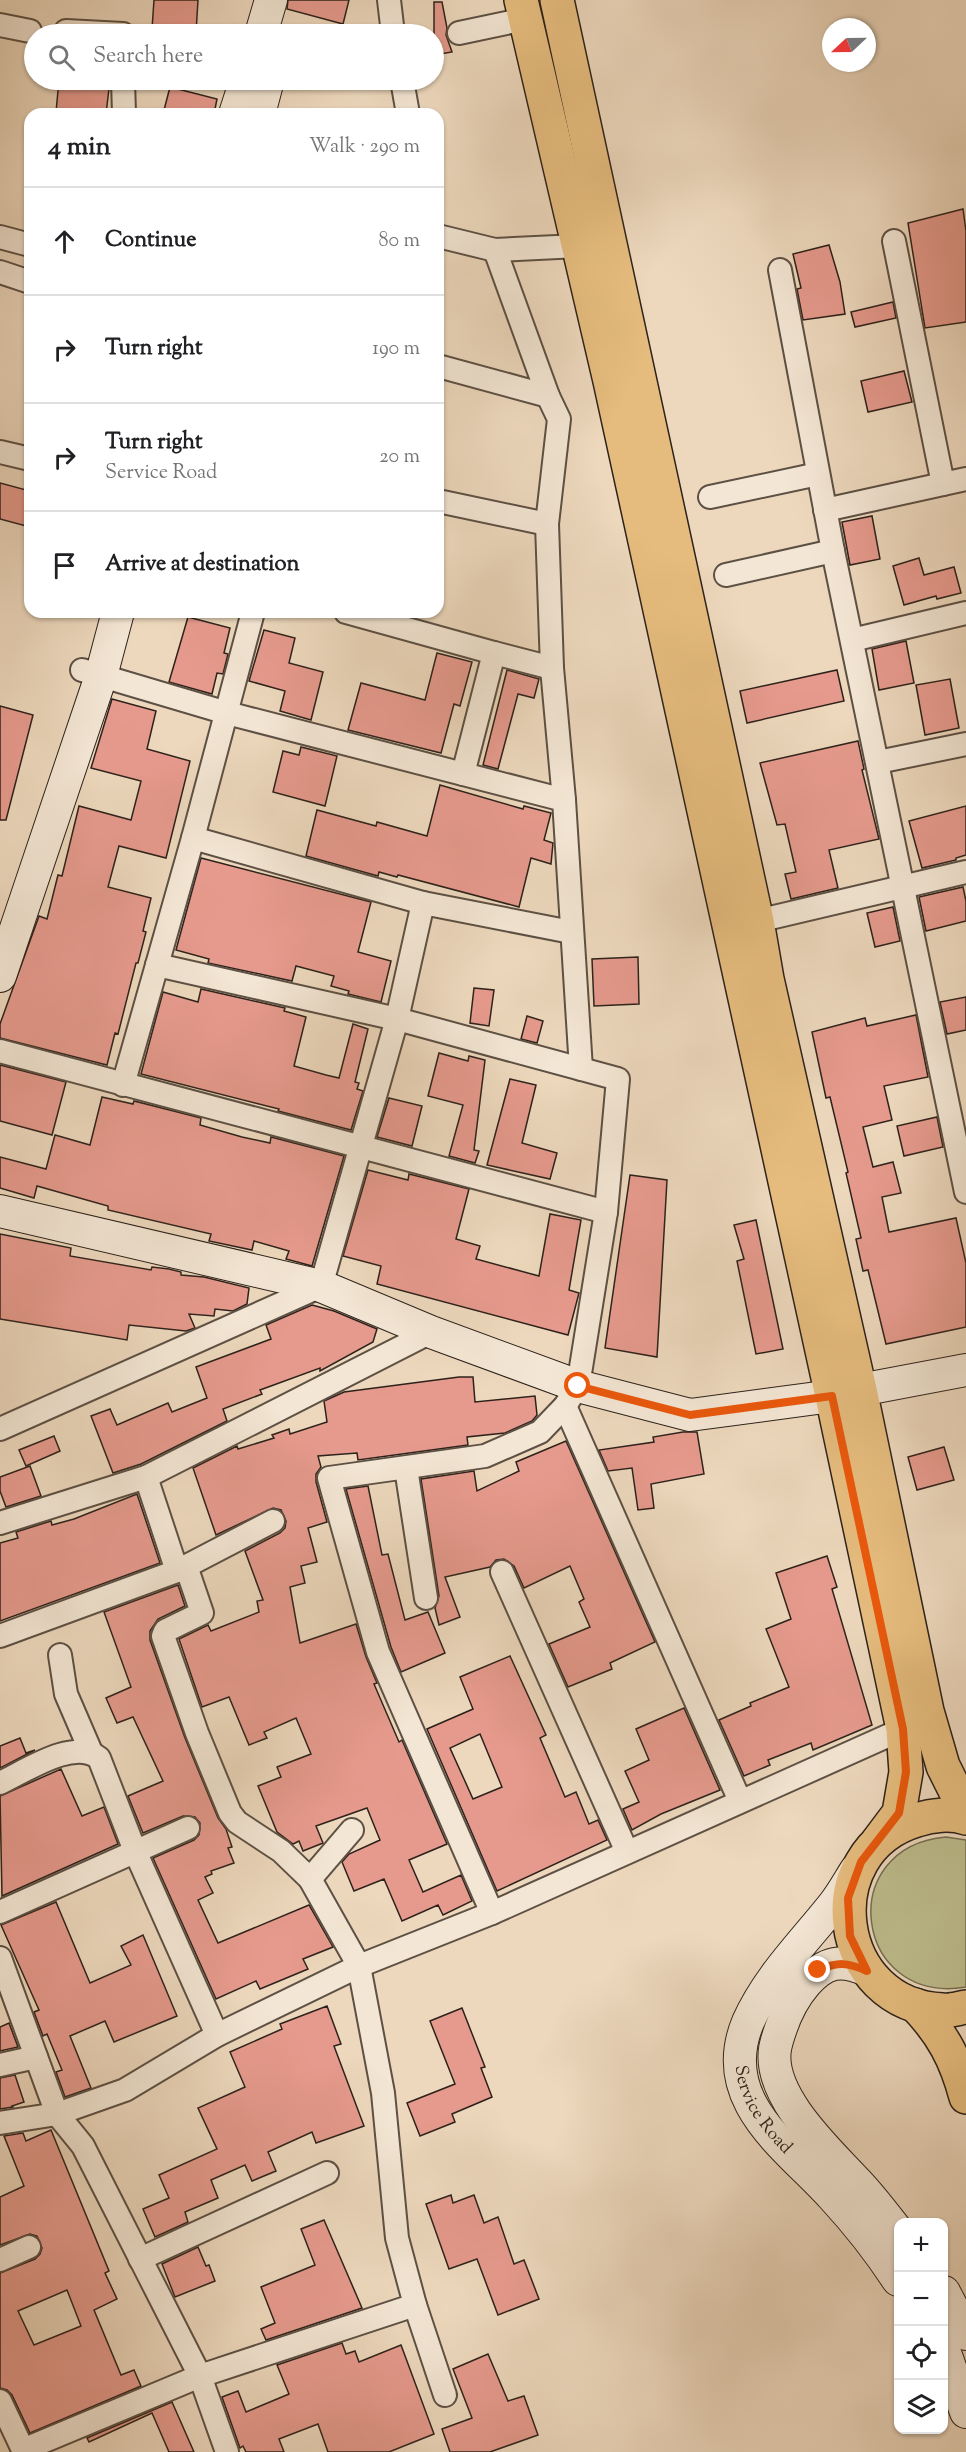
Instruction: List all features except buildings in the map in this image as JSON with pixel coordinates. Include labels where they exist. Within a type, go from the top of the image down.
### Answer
[{"type":"main road","points":[[557,0],[757,921],[846,1393],[903,1729],[906,1772],[899,1813],[870,1852],[848,1898],[850,1936],[867,1971],[888,1992],[915,2006],[935,2026],[950,2052],[964,2089]]},
{"type":"main road","points":[[523,10],[846,1393],[927,1711],[943,1766],[961,1803],[966,1807]]},
{"type":"main road","points":[[870,1852],[903,1824],[931,1816],[966,1818]]},
{"type":"main road","points":[[915,2006],[944,2011],[966,2007]]},
{"type":"street","points":[[264,24],[271,0]]},
{"type":"street","points":[[284,24],[291,0]]},
{"type":"street","points":[[389,0],[392,24]]},
{"type":"street","points":[[459,33],[523,10]]},
{"type":"street","points":[[0,25],[24,30]]},
{"type":"street","points":[[123,90],[124,108]]},
{"type":"street","points":[[237,108],[243,90]]},
{"type":"street","points":[[261,108],[265,90]]},
{"type":"street","points":[[404,90],[407,108]]},
{"type":"street","points":[[0,237],[24,243]]},
{"type":"street","points":[[444,237],[495,250],[578,246]]},
{"type":"street","points":[[894,241],[943,484]]},
{"type":"street","points":[[495,250],[548,396],[559,419],[546,524],[552,668],[564,800],[581,1069]]},
{"type":"street","points":[[780,270],[833,551],[966,1192]]},
{"type":"street","points":[[0,272],[24,280]]},
{"type":"street","points":[[444,368],[548,396]]},
{"type":"street","points":[[0,452],[24,458]]},
{"type":"street","points":[[710,497],[818,474]]},
{"type":"street","points":[[825,510],[966,479]]},
{"type":"street","points":[[444,502],[546,524]]},
{"type":"street","points":[[726,575],[833,551]]},
{"type":"street","points":[[852,640],[966,613]]},
{"type":"street","points":[[0,976],[91,673],[96,618]]},
{"type":"street","points":[[0,914],[91,673],[115,618]]},
{"type":"street","points":[[123,1085],[193,838],[251,618]]},
{"type":"street","points":[[368,618],[552,668]]},
{"type":"street","points":[[463,774],[494,653]]},
{"type":"street","points":[[91,673],[226,713],[564,800]]},
{"type":"street","points":[[878,762],[966,744]]},
{"type":"street","points":[[193,838],[423,903],[571,932]]},
{"type":"street","points":[[757,921],[966,872]]},
{"type":"street","points":[[321,1286],[397,1019],[423,903]]},
{"type":"street","points":[[157,965],[397,1019],[618,1078],[606,1212],[572,1396],[540,1432],[485,1456],[329,1478],[378,1652],[492,1913]]},
{"type":"street","points":[[0,1051],[606,1212]]},
{"type":"street","points":[[0,1211],[321,1286],[431,1332],[572,1396],[690,1415],[846,1393],[966,1370]]},
{"type":"street","points":[[0,1429],[321,1286]]},
{"type":"street","points":[[0,1523],[146,1477],[431,1332]]},
{"type":"street","points":[[572,1396],[740,1801]]},
{"type":"street","points":[[406,1468],[426,1598]]},
{"type":"street","points":[[146,1477],[202,1613],[165,1631],[163,1636],[197,1733],[233,1817],[281,1851],[310,1879],[358,1966],[383,2093],[397,2238],[415,2305],[445,2395]]},
{"type":"street","points":[[0,1636],[182,1568],[273,1521]]},
{"type":"street","points":[[502,1572],[627,1852]]},
{"type":"street","points":[[60,1655],[66,1695],[91,1752],[99,1758],[135,1851],[217,2035]]},
{"type":"street","points":[[0,2123],[57,2114],[125,2090],[217,2035],[358,1966],[492,1913],[903,1729]]},
{"type":"street","points":[[0,1782],[62,1754],[76,1751],[91,1752]]},
{"type":"street","points":[[0,1911],[188,1828]]},
{"type":"street","points":[[310,1879],[352,1830]]},
{"type":"street","name":"Service Road","points":[[870,1852],[835,1903],[775,1976],[748,2022],[739,2056],[743,2084],[758,2118],[780,2145],[833,2197],[885,2259],[894,2274]]},
{"type":"street","points":[[0,1958],[57,2114],[83,2146],[200,2376],[227,2452]]},
{"type":"street","name":"Service Road","points":[[867,1971],[849,1963],[830,1965],[818,1970],[793,1998],[783,2020],[774,2051],[778,2078],[788,2101],[805,2125],[866,2191],[894,2227]]},
{"type":"street","points":[[0,2065],[36,2057]]},
{"type":"street","points":[[140,2259],[327,2173]]},
{"type":"street","points":[[0,2260],[29,2247]]},
{"type":"street","points":[[948,2300],[966,2334]]},
{"type":"street","points":[[0,2401],[23,2451],[200,2376],[415,2305]]},
{"type":"street","points":[[948,2361],[966,2412]]},
{"type":"shaded area","points":[[946,1837],[966,1840],[966,1987],[928,1986],[900,1973],[881,1951],[872,1923],[873,1894],[886,1867],[910,1847]]},
{"type":"route","points":[[578,1386],[690,1415],[832,1396],[903,1729],[906,1772],[899,1813],[861,1862],[848,1898],[850,1936],[867,1971],[849,1963],[830,1965],[818,1970]]}]
